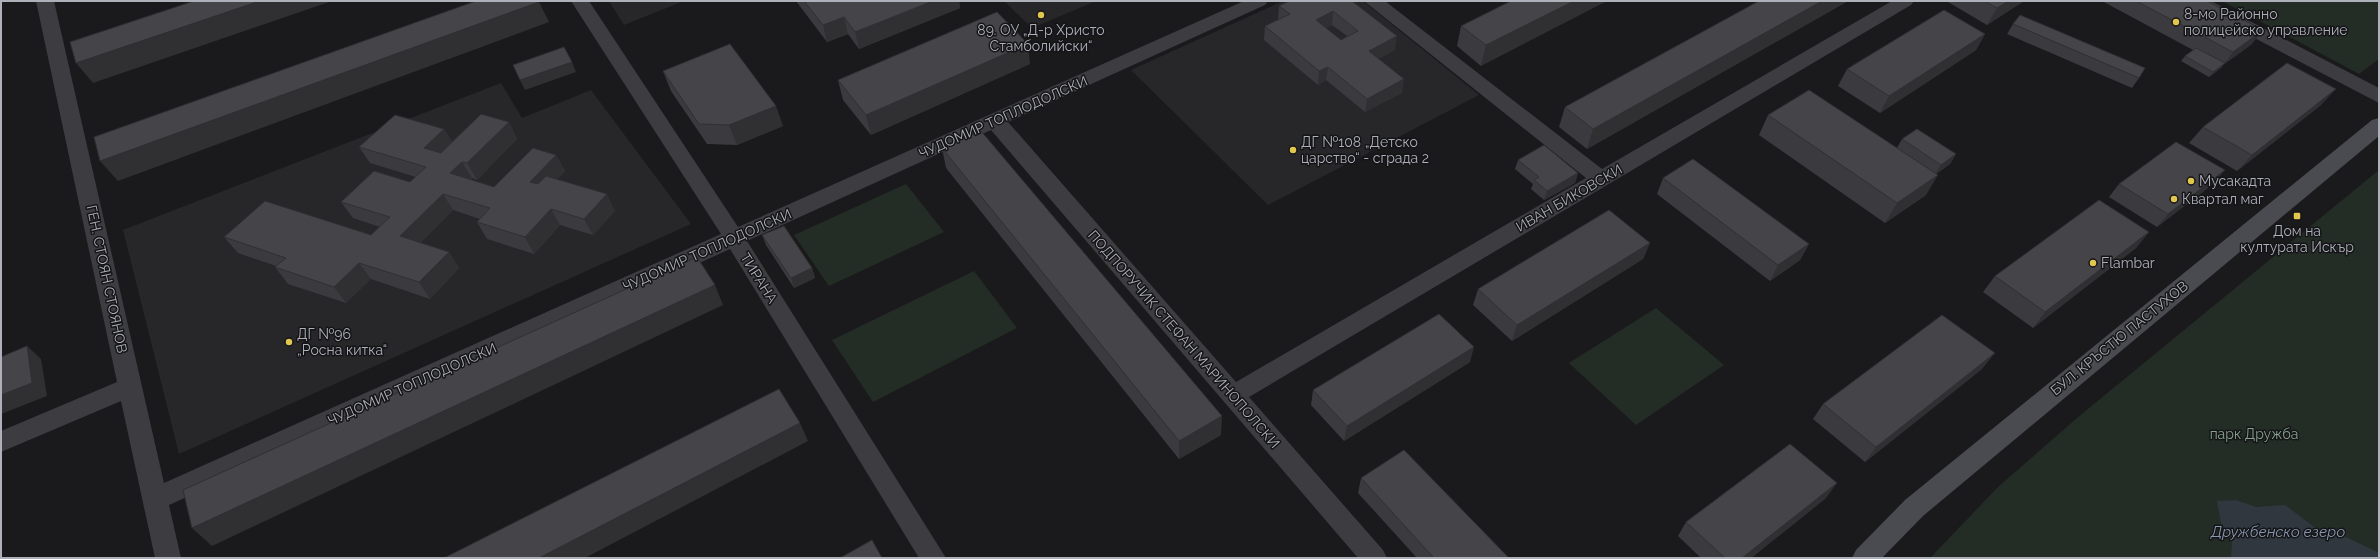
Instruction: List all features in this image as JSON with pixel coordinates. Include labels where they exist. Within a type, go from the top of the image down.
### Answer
[{"type":"street","name":"ГЕН. СТОЯН СТОЯНОВ","points":[[45,1],[168,558]]},
{"type":"street","name":"ТИРАНА","points":[[580,1],[735,238],[933,558]]},
{"type":"street","name":"ЧУДОМИР ТОПЛОДОЛСКИ","points":[[155,499],[1259,1]]},
{"type":"street","points":[[1373,1],[1601,179]]},
{"type":"street","name":"ИВАН БИКОВСКИ","points":[[1233,395],[1904,1]]},
{"type":"street","points":[[2197,1],[2379,96]]},
{"type":"street","name":"ПОДПОРУЧИК СТЕФАН МАРИНОПОЛСКИ","points":[[994,120],[1374,558]]},
{"type":"street","name":"БУЛ. КРЪСТЮ ПАСТУХОВ","points":[[1865,558],[1926,498],[2379,125]]},
{"type":"street","points":[[1,442],[130,386]]},
{"type":"shaded area","points":[[609,1],[684,1],[624,25]]},
{"type":"shaded area","name":"89. ОУ „Д-р Христо Стамболийски“","points":[[1004,1],[1096,1],[1032,28]]},
{"type":"shaded area","name":"ДГ №108 „Детско царство“ - сграда 2","points":[[1283,1],[1363,1],[1479,95],[1268,205],[1131,70]]},
{"type":"shaded area","name":"ДГ №96 „Росна китка“","points":[[501,83],[522,118],[591,90],[691,224],[179,454],[123,230]]},
{"type":"green space","points":[[2222,1],[2379,1],[2379,59],[2359,74]]},
{"type":"green space","name":"парк Дружба","points":[[2379,170],[2379,558],[1930,558],[1998,487],[2077,418]]},
{"type":"green space","points":[[906,184],[944,232],[829,286],[794,235]]},
{"type":"green space","points":[[974,271],[1017,328],[873,402],[832,340]]},
{"type":"green space","points":[[1656,308],[1724,365],[1636,425],[1569,363]]},
{"type":"water","name":"Дружбенско езеро","points":[[2236,500],[2256,507],[2285,505],[2317,529],[2344,536],[2379,553],[2379,558],[2231,558],[2232,543],[2221,523],[2217,501]]},
{"type":"building","points":[[194,1],[260,1],[76,63],[70,42]]},
{"type":"building","points":[[476,1],[539,2],[100,161],[94,137]]},
{"type":"building","points":[[804,1],[933,1],[855,32],[844,17],[823,25]]},
{"type":"building","points":[[1289,1],[1352,1],[1397,36],[1369,51],[1404,79],[1367,99],[1328,67],[1319,71],[1265,26],[1290,14],[1279,6]],"holes":[[[1333,11],[1358,31],[1341,40],[1316,20]]]},
{"type":"building","points":[[1511,1],[1574,1],[1486,45],[1461,26]]},
{"type":"building","points":[[1759,1],[1822,1],[1593,129],[1565,107]]},
{"type":"building","points":[[1984,1],[2008,1],[1997,8]]},
{"type":"building","points":[[2136,1],[2207,1],[2263,30],[2233,52]]},
{"type":"building","points":[[1944,10],[1985,34],[1889,96],[1847,69]]},
{"type":"building","points":[[997,12],[1028,44],[866,115],[838,80]]},
{"type":"building","points":[[2020,15],[2145,68],[2139,78],[2013,24]]},
{"type":"building","points":[[730,44],[776,106],[729,125],[699,124],[663,71]]},
{"type":"building","points":[[564,47],[572,62],[520,80],[513,65]]},
{"type":"building","points":[[2196,48],[2225,63],[2213,72],[2185,56]]},
{"type":"building","points":[[2287,63],[2336,89],[2252,155],[2203,127]]},
{"type":"building","points":[[1809,90],[1938,175],[1897,203],[1768,115]]},
{"type":"building","points":[[481,114],[509,122],[467,163],[462,162],[450,173],[494,187],[533,148],[556,155],[530,182],[538,184],[546,176],[607,194],[584,219],[551,209],[525,237],[477,222],[490,208],[443,194],[400,236],[449,252],[419,282],[359,263],[334,287],[275,267],[286,258],[224,237],[265,201],[371,235],[390,217],[341,202],[374,171],[410,182],[426,167],[359,147],[395,115],[444,129],[424,148],[441,153]]},
{"type":"building","points":[[1917,129],[1956,154],[1941,165],[1902,139]]},
{"type":"building","points":[[981,131],[1222,416],[1179,441],[942,148]]},
{"type":"building","points":[[2176,142],[2225,170],[2168,214],[2119,184]]},
{"type":"building","points":[[1544,145],[1578,173],[1547,191],[1534,180],[1539,177],[1518,160]]},
{"type":"building","points":[[1693,159],[1809,244],[1778,265],[1663,178]]},
{"type":"building","points":[[2099,200],[2149,232],[2045,312],[1995,276]]},
{"type":"building","points":[[1609,210],[1650,243],[1517,325],[1478,289]]},
{"type":"building","points":[[784,226],[812,268],[791,278],[762,235]]},
{"type":"building","points":[[697,257],[715,285],[192,528],[183,490]]},
{"type":"building","points":[[1439,314],[1474,347],[1347,426],[1313,390]]},
{"type":"building","points":[[1942,315],[1995,353],[1876,447],[1823,404]]},
{"type":"building","points":[[27,346],[32,383],[1,395],[1,357]]},
{"type":"building","points":[[779,389],[800,423],[539,558],[444,558]]},
{"type":"building","points":[[1790,444],[1837,483],[1742,558],[1725,558],[1686,522]]},
{"type":"building","points":[[1404,450],[1509,558],[1434,558],[1361,478]]},
{"type":"building","points":[[872,540],[882,558],[840,558]]},
{"type":"place","name":"89. ОУ „Д-р Христо Стамболийски“","points":[[1041,15]]},
{"type":"place","name":"8-мо Районно полицейско управление","points":[[2176,22]]},
{"type":"place","name":"ДГ №108 „Детско царство“ - сграда 2","points":[[1293,150]]},
{"type":"place","name":"Мусакадта","points":[[2191,181]]},
{"type":"place","name":"Квартал маг","points":[[2174,199]]},
{"type":"place","name":"Дом на културата Искър","points":[[2297,216]]},
{"type":"place","name":"Flambar","points":[[2093,263]]},
{"type":"place","name":"ДГ №96 „Росна китка“","points":[[289,342]]}]
